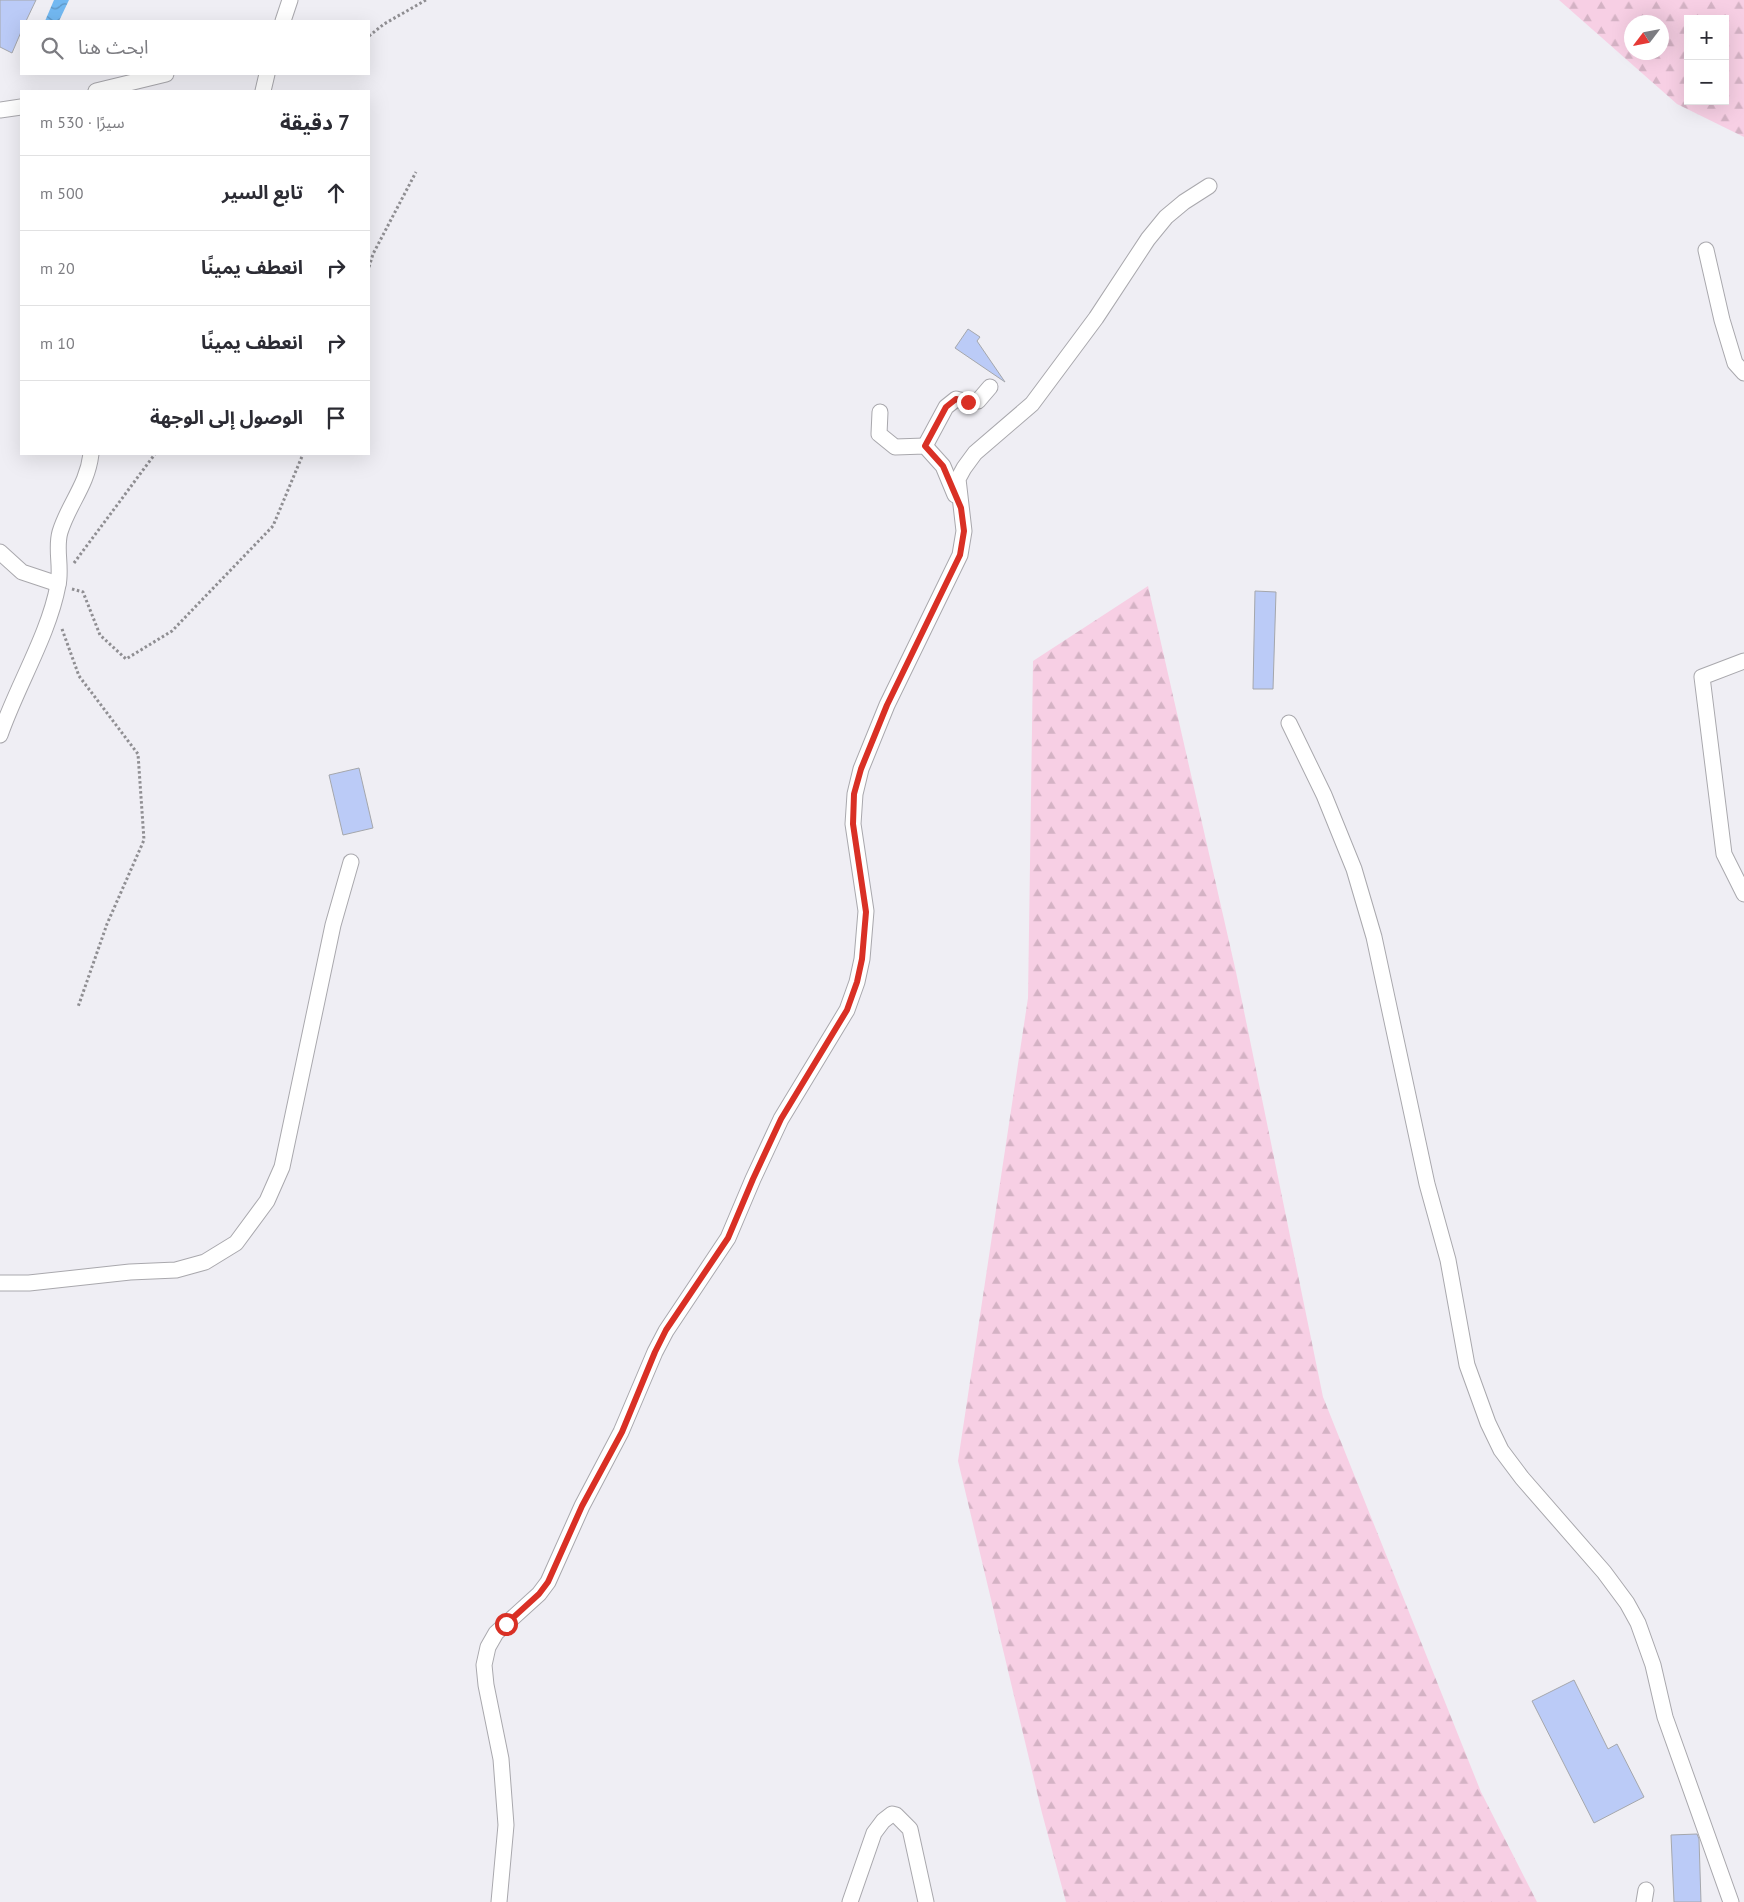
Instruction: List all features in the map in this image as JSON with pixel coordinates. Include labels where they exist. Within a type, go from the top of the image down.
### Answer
[{"type":"street","points":[[283,20],[290,0]]},
{"type":"street","points":[[100,90],[162,75]]},
{"type":"street","points":[[263,90],[267,75]]},
{"type":"street","points":[[0,110],[20,107]]},
{"type":"street","points":[[499,1902],[506,1825],[500,1758],[486,1685],[484,1665],[488,1647],[496,1633],[539,1594],[548,1582],[582,1506],[622,1432],[666,1330],[728,1238],[781,1119],[847,1010],[857,982],[862,959],[866,912],[853,824],[854,794],[861,769],[887,705],[960,555],[964,531],[958,479],[975,453],[1032,404],[1096,318],[1148,238],[1184,202],[1209,186]]},
{"type":"street","points":[[1706,250],[1722,320],[1735,363],[1744,372]]},
{"type":"street","points":[[925,446],[946,407],[956,399],[968,402],[978,401],[990,387]]},
{"type":"street","points":[[880,412],[879,434],[895,446],[925,446],[943,466],[961,508]]},
{"type":"street","points":[[0,735],[53,602],[58,584],[57,543],[64,522],[88,472],[91,455]]},
{"type":"street","points":[[0,552],[22,572],[58,584]]},
{"type":"street","points":[[1744,661],[1702,677],[1724,854],[1744,894]]},
{"type":"street","points":[[1288,723],[1324,795],[1354,869],[1374,937],[1425,1175],[1448,1260],[1466,1366],[1488,1423],[1501,1450],[1522,1478],[1604,1572],[1627,1603],[1638,1623],[1653,1665],[1665,1717],[1731,1902]]},
{"type":"street","points":[[0,1283],[176,1270],[205,1262],[236,1243],[267,1200],[282,1167],[333,925],[351,862]]},
{"type":"street","points":[[850,1902],[874,1833],[883,1821],[892,1814],[896,1815],[910,1829],[926,1902]]},
{"type":"path","points":[[370,35],[384,24],[426,0]]},
{"type":"path","points":[[370,264],[373,254],[416,172]]},
{"type":"path","points":[[154,455],[58,584],[83,592],[100,635],[126,658],[172,631],[273,526],[302,455]]},
{"type":"path","points":[[53,602],[79,676],[138,754],[144,840],[107,924],[78,1007]]},
{"type":"green space","points":[[1559,0],[1744,0],[1744,137],[1677,104],[1627,60],[1669,60],[1669,15],[1624,15],[1624,57]]},
{"type":"green space","points":[[1148,586],[1236,972],[1323,1397],[1481,1792],[1537,1902],[1066,1902],[1042,1813],[958,1461],[1028,998],[1033,661]]},
{"type":"water","points":[[54,0],[69,0],[59,20],[45,20]]},
{"type":"building","points":[[0,0],[36,0],[26,20],[20,20],[20,34],[12,53],[0,47]]},
{"type":"building","points":[[968,329],[980,337],[977,341],[1005,382],[955,348]]},
{"type":"building","points":[[1255,591],[1276,592],[1273,689],[1253,689]]},
{"type":"building","points":[[359,768],[373,828],[343,835],[329,775]]},
{"type":"building","points":[[1574,1680],[1608,1749],[1617,1744],[1644,1797],[1594,1823],[1532,1701]]},
{"type":"building","points":[[1697,1834],[1699,1839],[1701,1902],[1674,1902],[1671,1835]]},
{"type":"route","points":[[506,1624],[539,1594],[548,1582],[582,1506],[622,1432],[666,1330],[699,1281],[713,1264],[728,1238],[781,1119],[835,1033],[847,1010],[857,982],[862,959],[866,912],[853,824],[854,794],[861,769],[887,705],[960,555],[964,531],[961,508],[943,466],[925,446],[946,407],[956,399],[968,402]]}]
